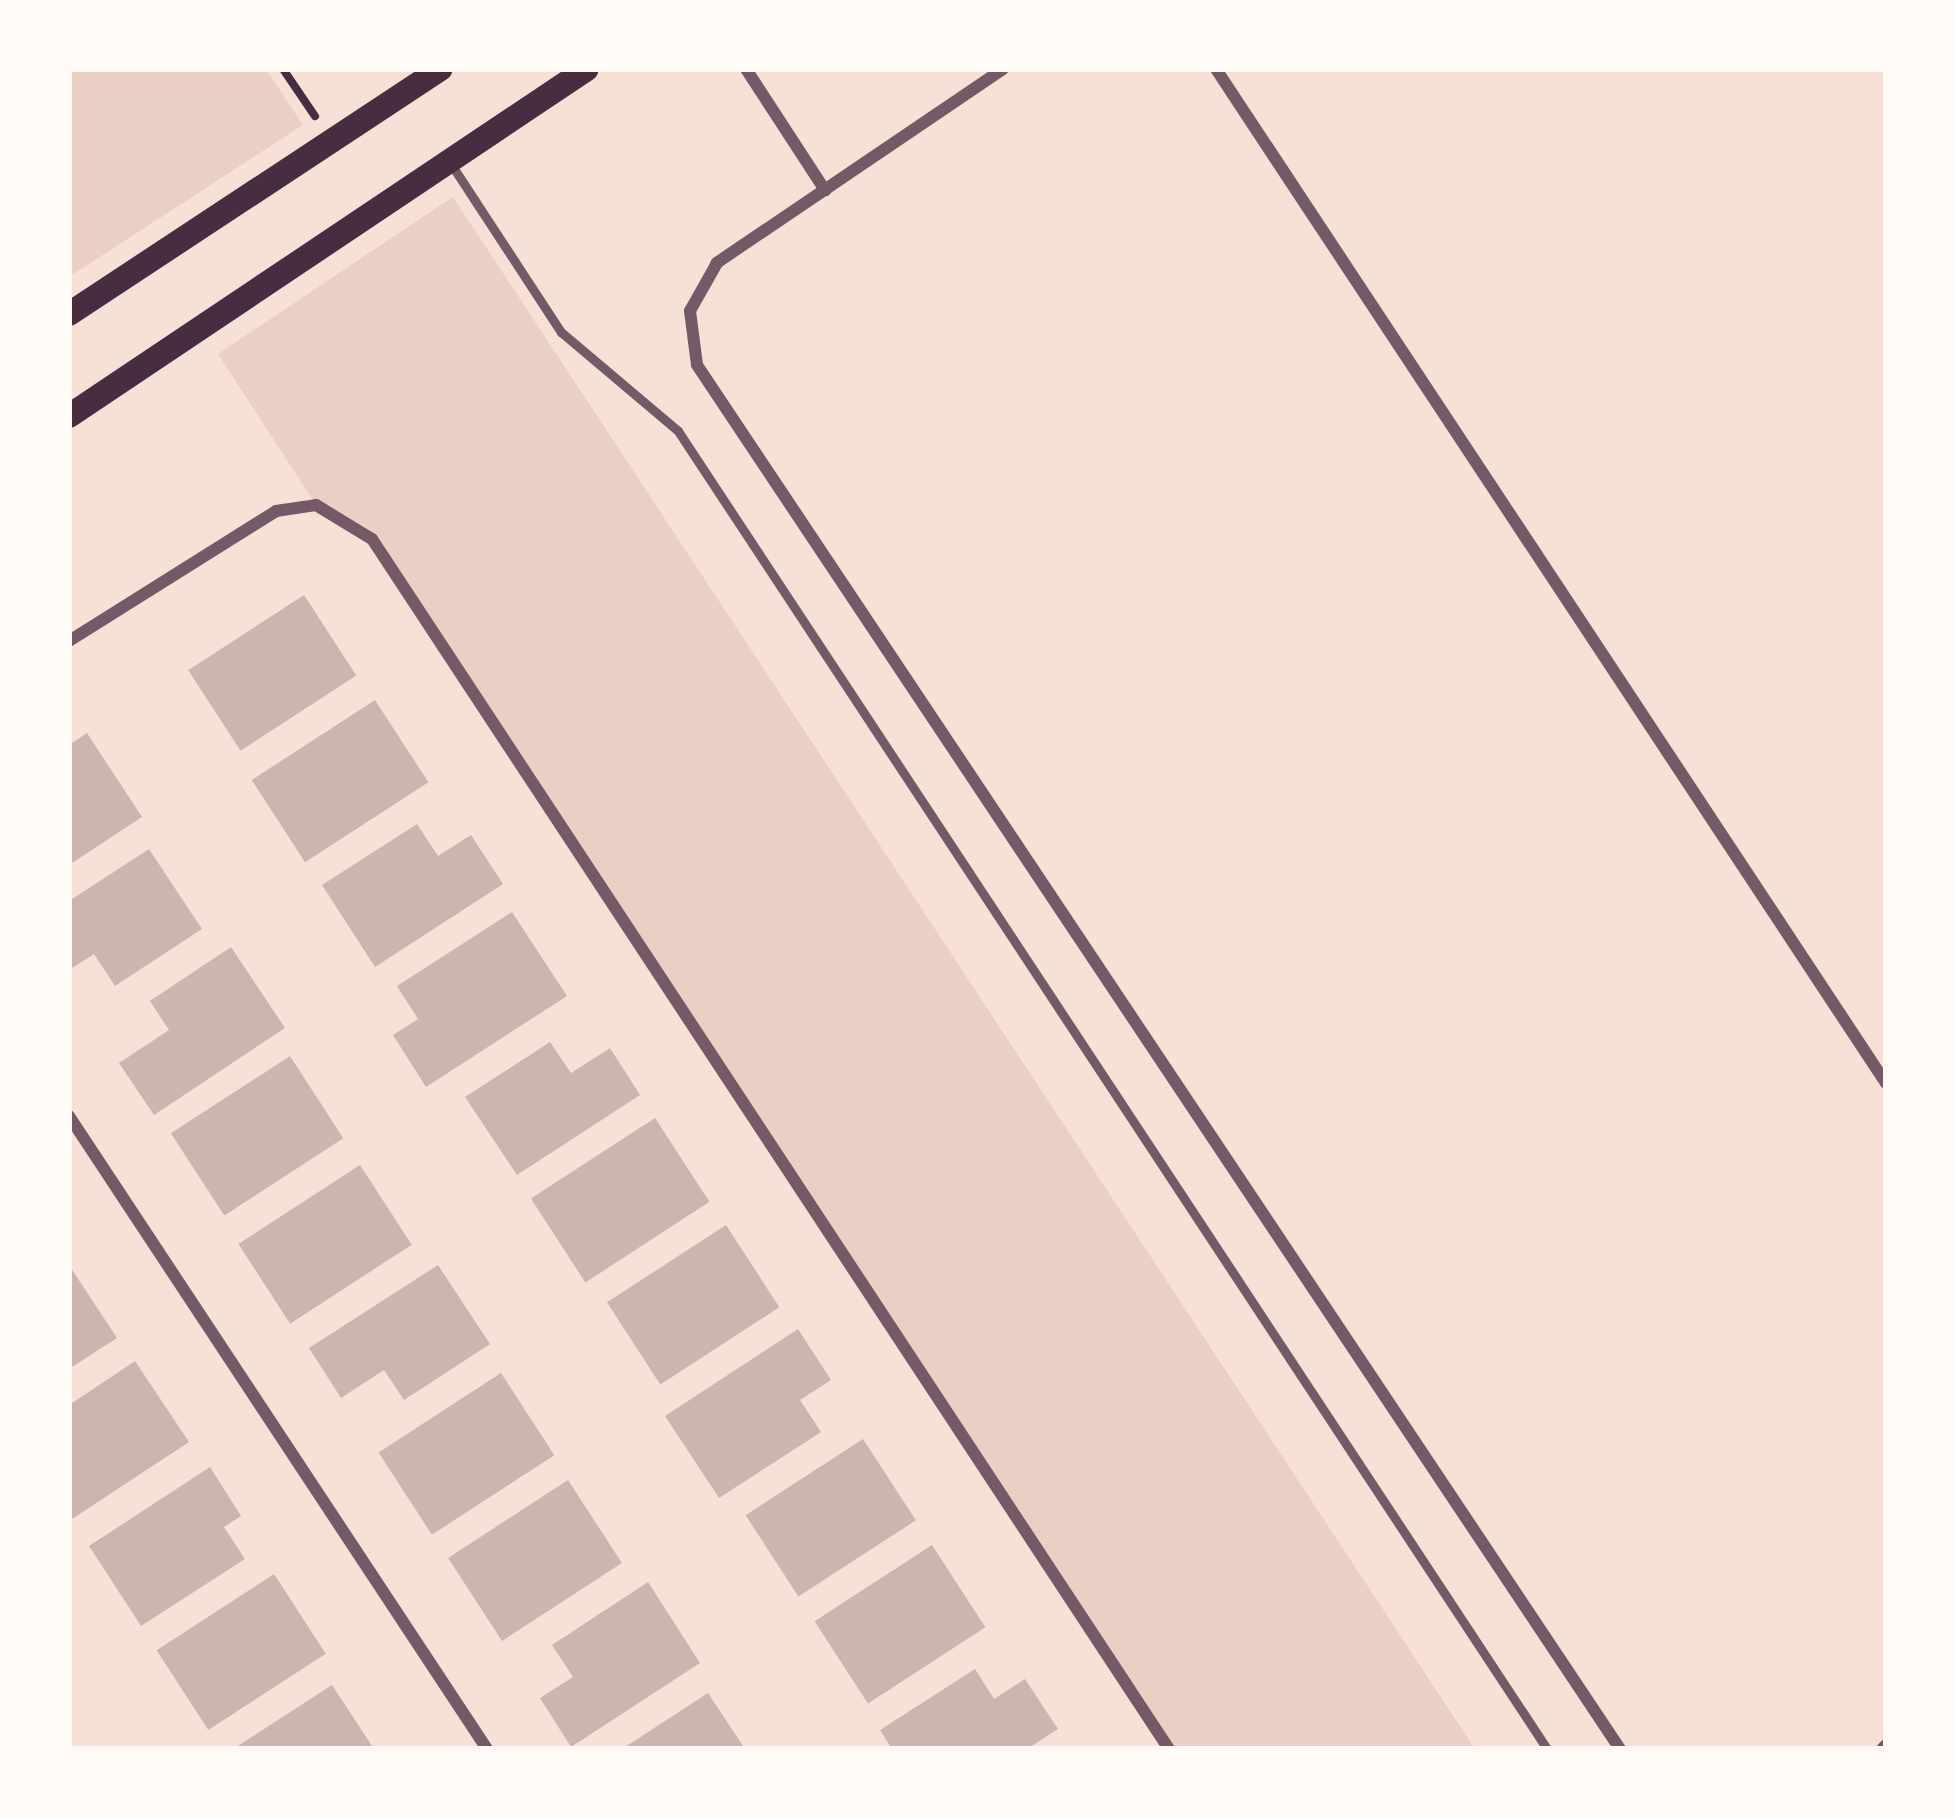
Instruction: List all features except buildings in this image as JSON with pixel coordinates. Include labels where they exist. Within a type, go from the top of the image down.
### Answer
[{"type":"main road","points":[[69,314],[441,69]]},
{"type":"main road","points":[[69,416],[586,69]]},
{"type":"street","points":[[746,69],[825,190]]},
{"type":"street","points":[[1003,69],[716,263],[690,311],[697,365],[1620,1749]]},
{"type":"street","points":[[1216,69],[1886,1083]]},
{"type":"street","points":[[69,641],[276,511],[316,505],[372,538],[1169,1749]]},
{"type":"street","points":[[69,1116],[487,1749]]},
{"type":"lane","points":[[449,161],[561,332],[678,431],[1547,1749]]},
{"type":"path","points":[[283,69],[332,142]]},
{"type":"shaded area","points":[[69,69],[266,69],[303,125],[69,277]]},
{"type":"shaded area","points":[[453,197],[1475,1749],[1169,1749],[372,539],[316,505],[218,354]]}]
